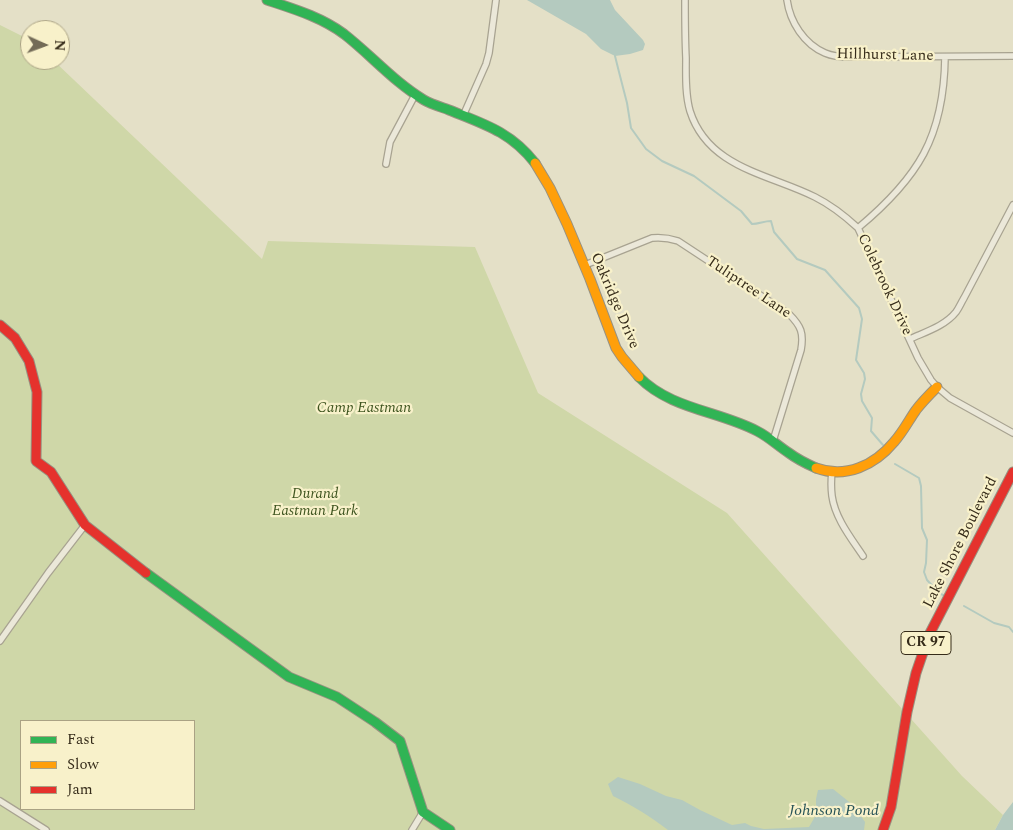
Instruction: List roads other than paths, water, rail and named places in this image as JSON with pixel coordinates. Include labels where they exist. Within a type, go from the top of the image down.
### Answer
[{"type":"street","name":"Oakridge Drive","points":[[267,0],[314,16],[332,26],[415,95],[497,130],[517,143],[535,162],[555,198],[584,265],[618,353],[642,380],[666,397],[696,410],[743,424],[760,432],[799,460],[832,472],[854,470],[876,459],[895,441],[921,403],[937,387]]},
{"type":"street","points":[[463,116],[486,64],[496,0]]},
{"type":"street","name":"Colebrook Drive","points":[[685,0],[688,98],[690,110],[700,131],[714,148],[730,161],[823,201],[858,228],[923,366],[937,387],[950,398],[1013,433]]},
{"type":"street","name":"Hillhurst Lane","points":[[787,0],[792,19],[799,32],[816,48],[834,56],[1013,56]]},
{"type":"street","points":[[858,228],[902,187],[914,172],[926,151],[934,132],[939,112],[943,92],[945,57]]},
{"type":"street","points":[[386,164],[390,142],[415,95]]},
{"type":"street","points":[[910,339],[939,325],[956,312],[1013,204]]},
{"type":"street","name":"Tuliptree Lane","points":[[584,265],[652,238],[670,238],[789,314],[799,326],[803,340],[774,441]]},
{"type":"street","points":[[0,325],[15,338],[29,361],[37,392],[36,461],[51,472],[86,525],[148,575],[289,677],[337,697],[400,741],[423,812],[450,830]]},
{"type":"street","points":[[832,472],[834,506],[862,556]]},
{"type":"street","name":"Lake Shore Boulevard","points":[[883,830],[891,804],[907,712],[916,673],[929,634],[1013,472]]},
{"type":"street","points":[[0,642],[48,573],[86,525]]},
{"type":"street","points":[[0,801],[46,830]]},
{"type":"street","points":[[412,830],[423,812]]},
{"type":"water","points":[[527,0],[610,0],[615,10],[643,40],[645,44],[643,50],[615,56],[601,49],[586,34]]},
{"type":"water","name":"Johnson Pond","points":[[618,777],[640,784],[666,796],[682,800],[732,825],[745,823],[764,829],[809,827],[816,815],[818,790],[833,789],[853,805],[865,822],[864,830],[668,830],[641,811],[613,796],[608,784]]},
{"type":"water","points":[[1013,802],[1013,830],[995,830],[1003,815]]},
{"type":"waterway","points":[[615,56],[627,103],[631,128],[646,149],[662,161],[694,176],[741,211],[752,224],[771,221],[774,232],[797,259],[825,270],[859,308],[862,319],[856,360],[864,373],[865,379],[861,394],[862,401],[872,418],[871,431],[883,445]]},
{"type":"waterway","points":[[895,464],[919,478],[921,486],[922,528],[927,540],[924,572],[927,580],[943,595]]},
{"type":"waterway","points":[[964,606],[994,623],[1009,627],[1013,632]]},
{"type":"park label","name":"Camp Eastman","points":[[364,409]]},
{"type":"park label","name":"Durand Eastman Park","points":[[315,504]]}]
